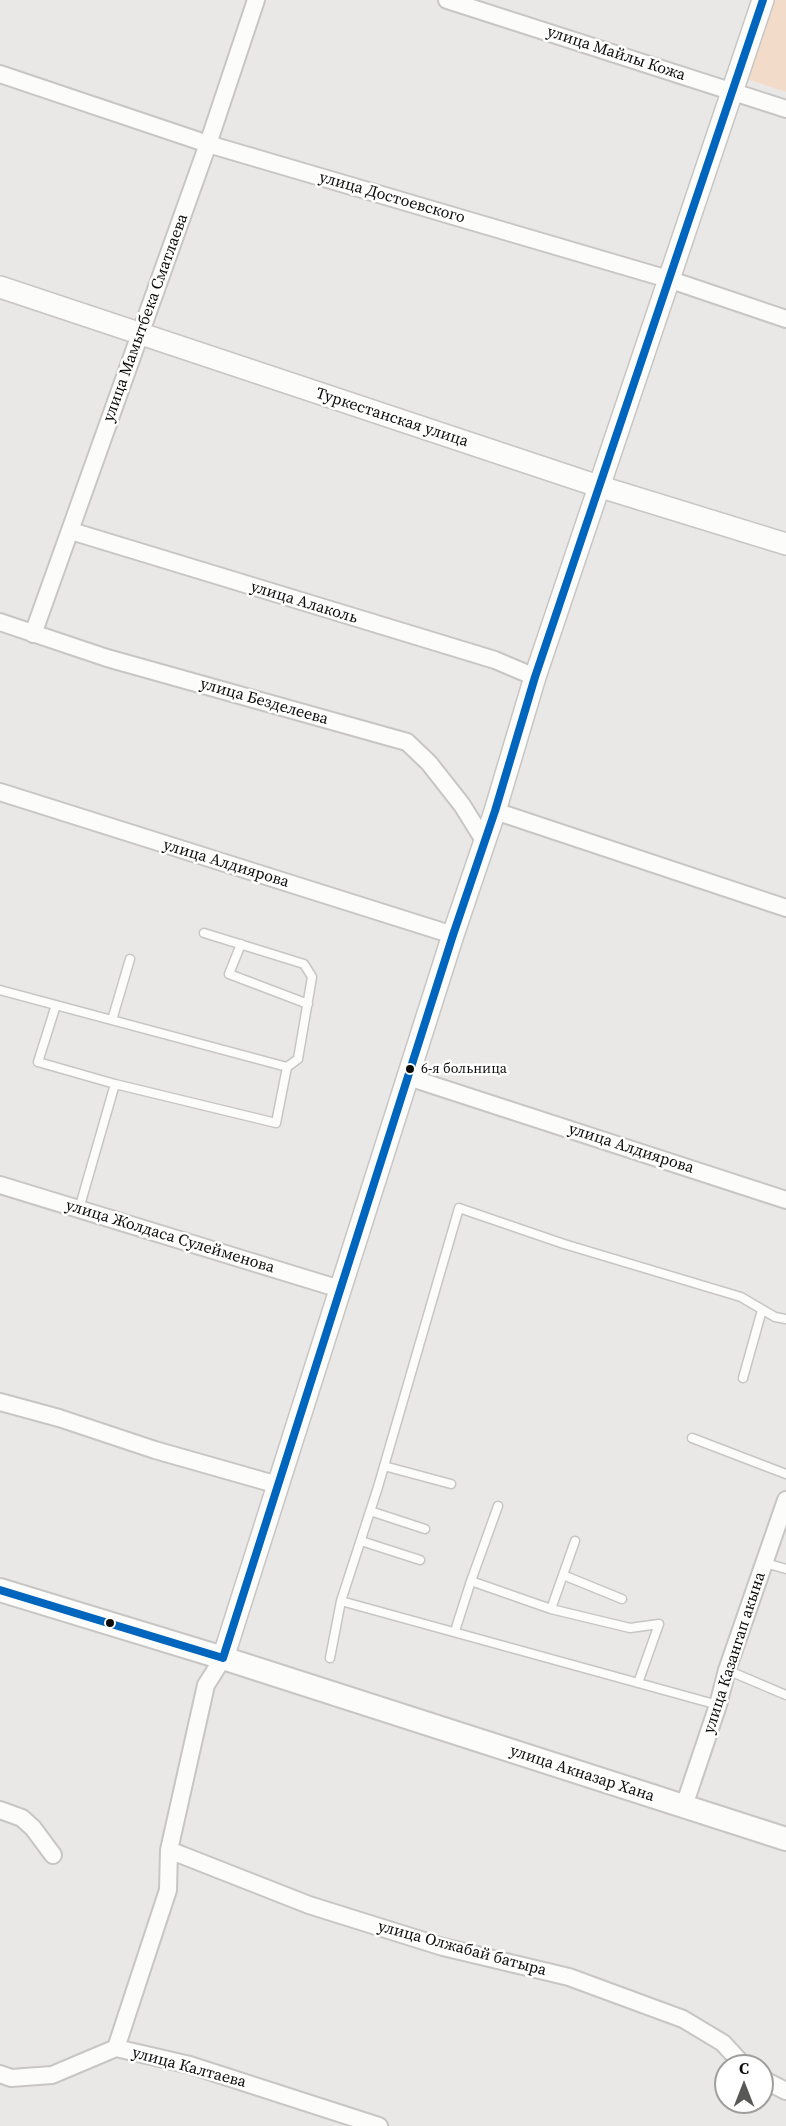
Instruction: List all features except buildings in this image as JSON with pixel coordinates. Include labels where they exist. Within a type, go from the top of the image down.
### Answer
[{"type":"main road","name":"улица Акназар Хана","points":[[0,1590],[223,1658],[786,1839]]},
{"type":"street","name":"улица Мамытбека Сматлаева","points":[[33,634],[208,144],[256,0]]},
{"type":"street","name":"улица Майлы Кожа","points":[[447,0],[786,109]]},
{"type":"street","points":[[116,2048],[168,1890],[169,1850],[206,1685],[223,1658],[453,935],[495,812],[535,677],[601,487],[731,91],[764,0]]},
{"type":"street","name":"улица Достоевского","points":[[0,74],[208,144],[668,279],[786,319]]},
{"type":"street","name":"Туркестанская улица","points":[[0,287],[601,487],[786,544]]},
{"type":"street","name":"улица Алаколь","points":[[71,531],[495,660],[535,677]]},
{"type":"street","name":"улица Безделеева","points":[[0,622],[107,658],[406,742],[429,763],[462,805],[484,842]]},
{"type":"street","name":"улица Алдиярова","points":[[0,792],[453,935]]},
{"type":"street","points":[[495,812],[786,908]]},
{"type":"street","name":"улица Алдиярова","points":[[408,1077],[786,1200]]},
{"type":"street","name":"улица Жолдаса Сулейменова","points":[[0,1185],[340,1289]]},
{"type":"street","points":[[0,1402],[278,1485]]},
{"type":"street","name":"улица Казангап акына","points":[[684,1806],[718,1705],[727,1670],[786,1500]]},
{"type":"street","points":[[0,1810],[22,1818],[33,1828],[53,1855]]},
{"type":"street","name":"улица Олжабай батыра","points":[[169,1850],[309,1905],[443,1947],[569,1977],[683,2019],[723,2043],[733,2054]]},
{"type":"street","name":"улица Калтаева","points":[[0,2074],[11,2078],[52,2075],[116,2048],[190,2066],[379,2126]]},
{"type":"lane","points":[[56,1005],[38,1062],[115,1084],[276,1123],[287,1067],[298,1059],[312,977],[304,964],[204,933]]},
{"type":"lane","points":[[240,944],[229,974],[308,1004]]},
{"type":"lane","points":[[112,1020],[130,959]]},
{"type":"lane","points":[[0,990],[287,1067]]},
{"type":"lane","points":[[80,1209],[115,1084]]},
{"type":"lane","points":[[330,1658],[341,1601],[384,1466],[459,1208],[564,1244],[741,1297],[775,1317],[786,1319]]},
{"type":"lane","points":[[743,1378],[762,1310]]},
{"type":"lane","points":[[692,1438],[786,1474]]},
{"type":"lane","points":[[384,1466],[451,1484]]},
{"type":"lane","points":[[455,1631],[498,1506]]},
{"type":"lane","points":[[370,1511],[425,1529]]},
{"type":"lane","points":[[361,1541],[420,1560]]},
{"type":"lane","points":[[551,1609],[576,1541]]},
{"type":"lane","points":[[765,1563],[786,1569]]},
{"type":"lane","points":[[563,1575],[622,1599]]},
{"type":"lane","points":[[471,1581],[551,1609],[630,1628],[659,1624],[638,1683]]},
{"type":"lane","points":[[341,1601],[718,1705]]},
{"type":"lane","points":[[727,1670],[786,1695]]},
{"type":"shaded area","points":[[772,0],[786,0],[786,92],[747,79]]},
{"type":"transit line","points":[[223,1658],[453,935],[495,811],[535,677],[763,0]]},
{"type":"transit line","points":[[0,1590],[223,1658]]},
{"type":"place","name":"6-я больница","points":[[410,1069]]}]
